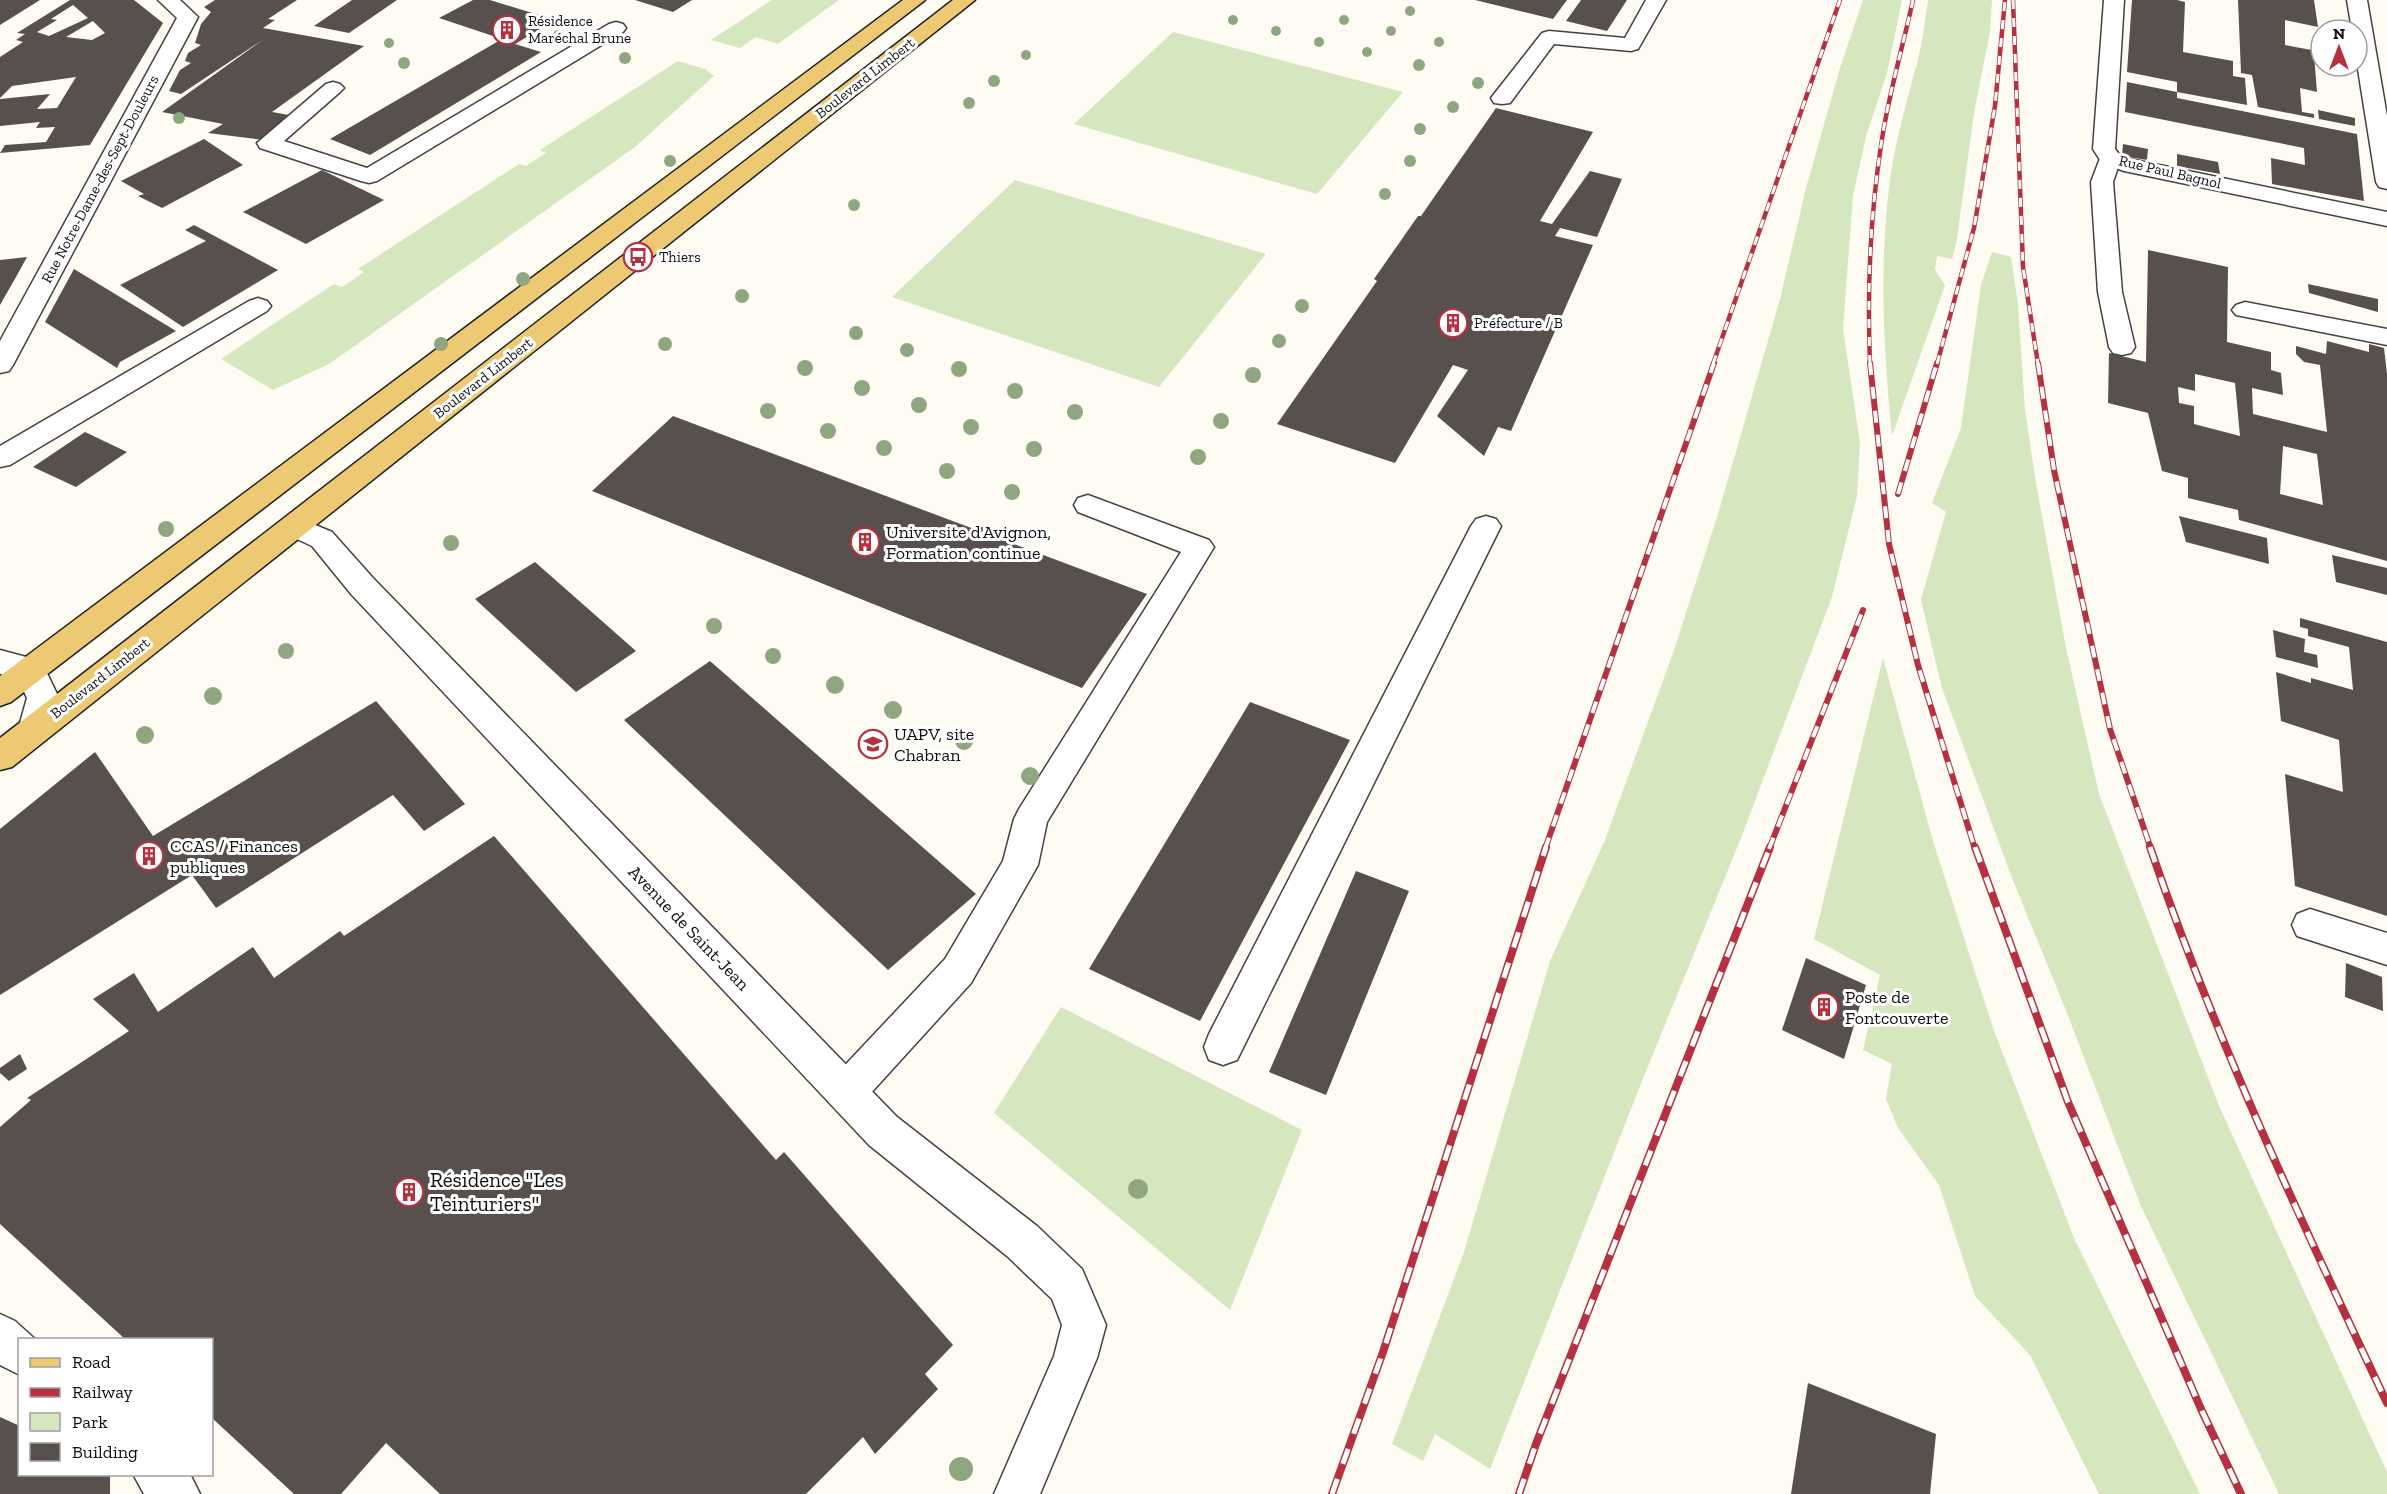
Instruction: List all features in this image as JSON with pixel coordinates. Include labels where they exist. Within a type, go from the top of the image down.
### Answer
[{"type":"main road","name":"Boulevard Limbert","points":[[0,693],[915,0]]},
{"type":"main road","name":"Boulevard Limbert","points":[[0,757],[965,0]]},
{"type":"main road","points":[[448,354],[492,371]]},
{"type":"street","name":"Rue Notre-Dame-des-Sept-Douleurs","points":[[0,365],[188,17],[168,0]]},
{"type":"street","points":[[1502,98],[1549,38],[1631,45],[1656,0]]},
{"type":"street","name":"Rue Paul Bagnol","points":[[2114,0],[2104,149],[2110,158],[2124,164],[2387,219]]},
{"type":"street","points":[[2357,0],[2387,182]]},
{"type":"street","points":[[333,88],[268,143],[369,176],[616,28]]},
{"type":"street","points":[[2110,158],[2102,182],[2110,292],[2122,347]]},
{"type":"street","points":[[0,458],[258,306]]},
{"type":"street","points":[[2245,310],[2387,337]]},
{"type":"street","points":[[846,1092],[958,971],[1020,865],[1031,819],[1199,547],[1088,505]]},
{"type":"street","name":"Avenue de Saint-Jean","points":[[294,526],[322,539],[362,586],[883,1131],[1022,1242],[1067,1284],[1084,1325],[1076,1358],[1017,1494]]},
{"type":"street","points":[[1224,1047],[1486,526]]},
{"type":"street","points":[[0,662],[30,670],[43,698],[34,730]]},
{"type":"street","points":[[2310,925],[2387,949]]},
{"type":"street","points":[[0,1336],[18,1351]]},
{"type":"street","points":[[158,1476],[177,1494]]},
{"type":"green space","points":[[772,0],[839,0],[778,44],[756,37],[740,48],[711,40]]},
{"type":"green space","points":[[1863,0],[1902,0],[1887,73],[1867,133],[1853,195],[1843,329],[1860,443],[1857,496],[1832,597],[1741,838],[1640,1086],[1490,1469],[1435,1434],[1423,1461],[1392,1444],[1464,1252],[1550,961],[1605,840],[1673,653],[1718,514],[1780,299],[1806,188],[1840,68]]},
{"type":"green space","points":[[1928,0],[1992,0],[1990,32],[1974,113],[1957,239],[1952,259],[1937,256],[1935,270],[1945,285],[1892,436],[1883,281],[1886,219],[1894,155],[1920,52]]},
{"type":"green space","points":[[1173,32],[1403,92],[1317,194],[1074,124]]},
{"type":"green space","points":[[678,61],[705,69],[714,76],[635,147],[329,364],[273,390],[221,359],[334,284],[342,287],[364,272],[358,269],[519,164],[526,166],[546,153],[540,150]]},
{"type":"green space","points":[[1015,180],[1266,254],[1159,387],[892,297]]},
{"type":"green space","points":[[1992,252],[2011,257],[2018,304],[2025,410],[2036,483],[2066,648],[2099,794],[2219,1106],[2387,1472],[2387,1494],[2279,1494],[2140,1204],[2065,1008],[2012,878],[1942,688],[1921,600],[1946,512],[1932,503],[1961,428],[1981,285]]},
{"type":"green space","points":[[1883,658],[1933,841],[1993,1028],[2074,1238],[2200,1494],[2099,1494],[2030,1355],[1975,1296],[1939,1185],[1898,1128],[1886,1099],[1892,1064],[1863,1050],[1880,975],[1814,939]]},
{"type":"green space","points":[[1061,1007],[1302,1130],[1230,1310],[994,1113]]},
{"type":"building","points":[[0,0],[40,0],[0,25]]},
{"type":"building","points":[[70,0],[134,0],[163,23],[90,145],[0,153],[5,145],[46,142],[55,127],[36,128],[40,122],[0,126],[0,99],[50,94],[37,109],[57,108],[76,77],[12,86],[0,98],[0,57],[23,42],[16,40],[25,34],[17,33]],"holes":[[[73,5],[88,18],[49,36],[37,32],[57,20],[51,19]],[[93,21],[105,33],[92,40],[66,37]]]},
{"type":"building","points":[[215,0],[297,0],[268,19],[275,20],[263,28],[364,46],[272,112],[295,116],[264,140],[208,133],[223,124],[162,112],[264,39],[181,94],[169,91],[180,70],[191,63],[185,61],[188,53],[201,45],[195,43],[201,24],[211,12],[204,7]]},
{"type":"building","points":[[352,0],[397,0],[349,33],[314,26]]},
{"type":"building","points":[[473,0],[490,0],[555,20],[515,44],[541,52],[370,155],[330,139],[502,39],[439,18]]},
{"type":"building","points":[[635,0],[692,0],[673,12]]},
{"type":"building","points":[[1475,0],[1567,0],[1553,19]]},
{"type":"building","points":[[1581,0],[1627,0],[1607,31],[1566,21]]},
{"type":"building","points":[[2132,0],[2185,2],[2183,52],[2233,61],[2233,76],[2245,78],[2247,105],[2177,92],[2177,82],[2127,72]]},
{"type":"building","points":[[2238,0],[2314,0],[2317,18],[2309,18],[2309,25],[2285,20],[2285,45],[2309,50],[2309,78],[2316,78],[2317,92],[2300,88],[2302,112],[2314,114],[2314,118],[2258,107],[2252,75],[2241,73]]},
{"type":"building","points":[[2127,82],[2177,92],[2177,98],[2357,134],[2364,201],[2272,184],[2271,158],[2305,165],[2304,148],[2125,112]]},
{"type":"building","name":"Préfecture / B","points":[[1496,108],[1593,132],[1540,221],[1552,224],[1590,171],[1622,179],[1597,237],[1560,228],[1555,236],[1593,245],[1511,431],[1498,427],[1484,456],[1437,416],[1468,370],[1453,365],[1395,463],[1277,424],[1377,281],[1374,279]]},
{"type":"building","points":[[2318,110],[2355,118],[2355,126],[2319,119]]},
{"type":"building","points":[[204,139],[243,165],[162,208],[138,196],[144,194],[121,181]]},
{"type":"building","points":[[2123,144],[2148,149],[2147,160],[2122,156]]},
{"type":"building","points":[[2177,154],[2218,162],[2220,174],[2177,166]]},
{"type":"building","points":[[322,170],[384,200],[306,244],[243,212]]},
{"type":"building","points":[[194,225],[278,270],[183,327],[120,285],[206,241],[185,230]]},
{"type":"building","points":[[2148,250],[2228,267],[2227,342],[2271,352],[2271,370],[2281,373],[2283,395],[2252,388],[2253,414],[2327,432],[2320,365],[2304,362],[2296,354],[2296,346],[2326,354],[2327,341],[2369,352],[2369,344],[2384,348],[2387,374],[2387,561],[2239,520],[2238,510],[2188,498],[2188,478],[2162,471],[2148,413],[2108,403],[2109,353],[2146,362]],"holes":[[[2195,374],[2235,383],[2240,436],[2194,424],[2194,406],[2179,403],[2178,387],[2195,391]],[[2283,446],[2317,454],[2323,505],[2280,494]]]},
{"type":"building","points":[[27,257],[16,277],[0,305],[0,260]]},
{"type":"building","points":[[74,269],[176,331],[120,362],[117,368],[45,322]]},
{"type":"building","points":[[2308,284],[2378,299],[2378,312],[2309,293]]},
{"type":"building","name":"Universite d'Avignon, Formation continue","points":[[673,416],[1147,594],[1082,688],[592,491]]},
{"type":"building","points":[[85,432],[127,452],[76,487],[33,467]]},
{"type":"building","points":[[2179,516],[2267,538],[2269,564],[2186,542]]},
{"type":"building","points":[[2332,555],[2387,568],[2387,595],[2336,582]]},
{"type":"building","points":[[535,562],[636,651],[576,692],[475,599]]},
{"type":"building","points":[[2300,618],[2387,642],[2387,916],[2295,886],[2285,774],[2343,792],[2339,740],[2281,721],[2276,672],[2311,683],[2311,678],[2353,690],[2349,647],[2308,636],[2308,629],[2300,627]]},
{"type":"building","points":[[2273,630],[2305,639],[2304,652],[2317,655],[2318,668],[2276,657]]},
{"type":"building","points":[[710,661],[976,894],[888,970],[624,720]]},
{"type":"building","name":"CCAS / Finances publiques","points":[[376,701],[465,804],[424,831],[393,795],[216,908],[192,875],[0,995],[0,829],[95,752],[153,836]]},
{"type":"building","points":[[1250,702],[1350,740],[1200,1021],[1089,969]]},
{"type":"building","name":"Résidence \"Les Teinturiers\"","points":[[494,836],[776,1160],[784,1152],[953,1345],[925,1374],[938,1389],[875,1454],[863,1437],[806,1494],[440,1494],[386,1443],[341,1494],[294,1494],[213,1419],[213,1338],[124,1338],[0,1224],[0,1127],[31,1100],[27,1098],[129,1031],[93,999],[134,973],[158,1012],[253,947],[274,978],[340,931],[344,936]]},
{"type":"building","points":[[1356,871],[1409,891],[1326,1095],[1269,1072]]},
{"type":"building","name":"Poste de Fontcouverte","points":[[1806,958],[1866,985],[1844,1059],[1782,1030]]},
{"type":"building","points":[[2346,963],[2382,977],[2383,1011],[2345,997]]},
{"type":"building","points":[[20,1054],[27,1069],[9,1081],[0,1073],[0,1068]]},
{"type":"building","points":[[1808,1383],[1936,1434],[1930,1494],[1791,1494]]},
{"type":"building","points":[[0,1417],[18,1425],[18,1476],[110,1476],[110,1494],[0,1494]]},
{"type":"railway","points":[[1713,364],[1840,0]]},
{"type":"railway","points":[[1870,364],[1870,252],[1878,167],[1888,104],[1913,0]]},
{"type":"railway","points":[[1937,364],[1974,228],[1995,106],[2005,0]]},
{"type":"railway","points":[[2013,0],[2023,267],[2038,364]]},
{"type":"railway","points":[[1545,849],[1714,363]]},
{"type":"railway","points":[[1870,363],[1889,544],[1918,665],[1975,849]]},
{"type":"railway","points":[[1898,494],[1937,363]]},
{"type":"railway","points":[[2038,363],[2054,470],[2110,729],[2151,849]]},
{"type":"railway","points":[[1769,849],[1863,610]]},
{"type":"railway","points":[[1332,1494],[1383,1352],[1546,847]]},
{"type":"railway","points":[[1519,1494],[1536,1444],[1770,847]]},
{"type":"railway","points":[[1975,847],[2068,1102],[2201,1409],[2241,1494]]},
{"type":"railway","points":[[2150,847],[2202,989],[2231,1059],[2291,1197],[2387,1403]]},
{"type":"place","name":"Résidence Maréchal Brune","points":[[507,30]]},
{"type":"place","name":"Thiers","points":[[638,257]]},
{"type":"place","name":"Préfecture / B","points":[[1453,323]]},
{"type":"place","name":"Universite d'Avignon, Formation continue","points":[[865,542]]},
{"type":"place","name":"UAPV, site Chabran","points":[[873,744]]},
{"type":"place","name":"CCAS / Finances publiques","points":[[149,856]]},
{"type":"place","name":"Poste de Fontcouverte","points":[[1824,1007]]},
{"type":"place","name":"Résidence \"Les Teinturiers\"","points":[[409,1192]]}]
